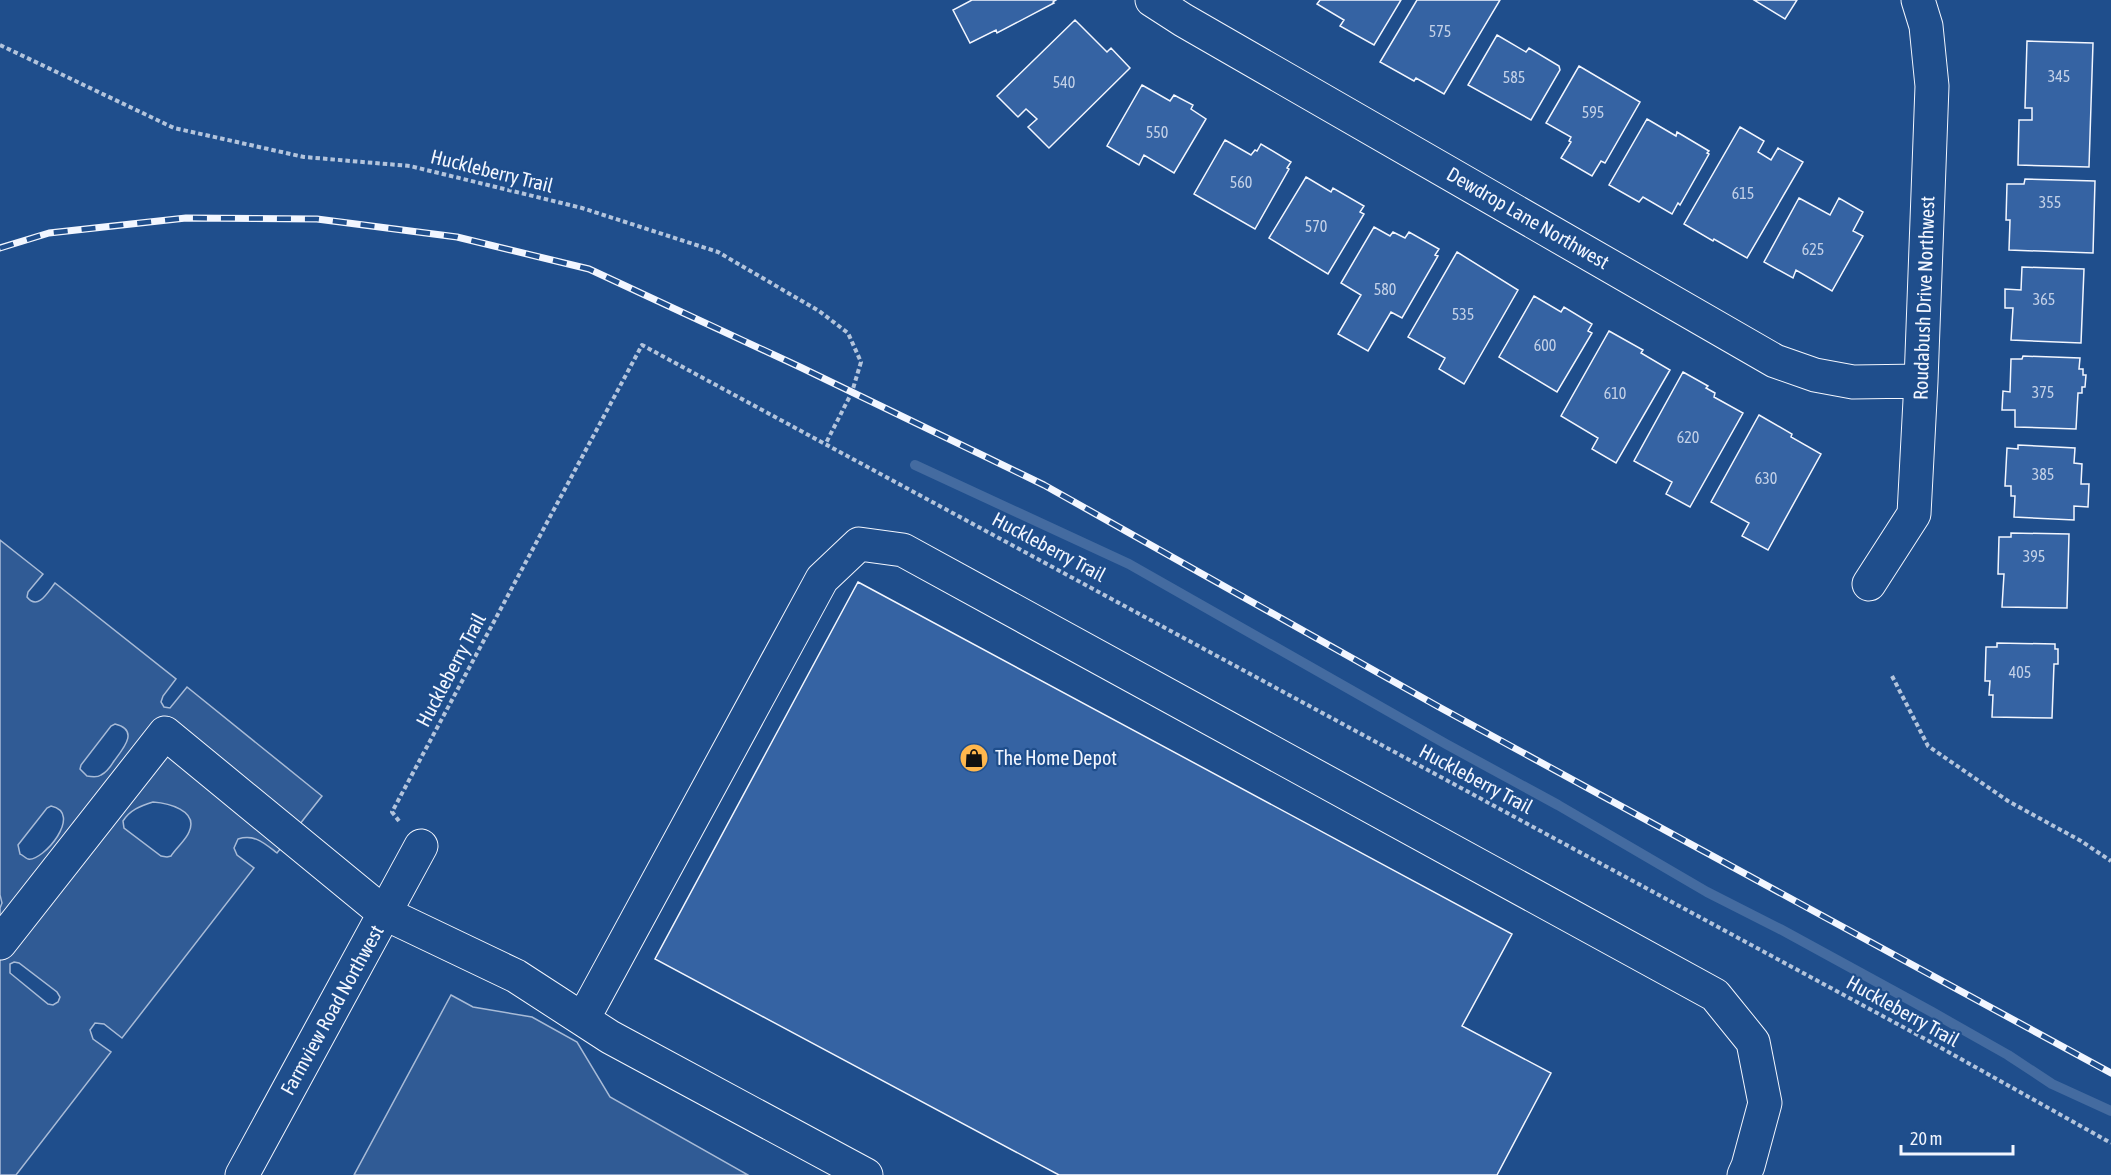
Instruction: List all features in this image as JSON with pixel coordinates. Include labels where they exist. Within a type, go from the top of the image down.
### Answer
[{"type":"street","name":"Dewdrop Lane Northwest","points":[[1152,0],[1203,32],[1775,361],[1815,375],[1852,382],[1921,381]]},
{"type":"street","name":"Roudabush Drive Northwest","points":[[1869,584],[1914,514],[1932,86],[1926,26],[1918,0]]},
{"type":"street","points":[[583,1019],[822,579],[859,544],[903,550],[1715,995],[1753,1042],[1765,1103],[1744,1175]]},
{"type":"street","points":[[0,943],[165,733],[384,913],[516,976],[610,1037],[866,1175]]},
{"type":"street","name":"Farmview Road Northwest","points":[[242,1175],[421,846]]},
{"type":"path","name":"Huckleberry Trail","points":[[0,45],[174,128],[304,157],[410,166],[582,208],[718,252],[819,311],[848,333],[861,362],[852,392],[826,443]]},
{"type":"path","name":"Huckleberry Trail","points":[[392,812],[642,345],[1927,1040],[2111,1143]]},
{"type":"path","points":[[1892,676],[1928,746],[2007,801],[2081,841],[2111,861]]},
{"type":"shaded area","points":[[0,540],[43,574],[28,592],[27,597],[31,601],[42,599],[55,583],[176,679],[163,696],[161,702],[164,707],[170,708],[187,687],[322,796],[277,853],[254,839],[238,839],[234,848],[237,855],[254,868],[122,1038],[104,1024],[95,1023],[90,1030],[93,1039],[111,1052],[16,1175],[0,1175],[0,908],[2,903],[0,895]],"holes":[[[115,724],[127,731],[125,746],[105,772],[98,777],[87,776],[80,769],[81,765],[111,726]],[[153,802],[166,804],[180,809],[190,818],[188,835],[171,856],[161,856],[124,828],[123,821],[136,809]],[[51,806],[60,810],[63,818],[62,827],[58,836],[43,853],[35,858],[27,859],[20,854],[18,845]],[[19,963],[57,992],[60,997],[58,1002],[53,1005],[48,1004],[10,973],[10,964]]]},
{"type":"shaded area","points":[[451,995],[473,1007],[532,1017],[577,1042],[610,1097],[748,1175],[354,1175]]},
{"type":"building","points":[[972,0],[1056,0],[997,33],[996,30],[970,43],[953,10]]},
{"type":"building","points":[[1320,0],[1401,0],[1374,45],[1340,26],[1344,20],[1317,4]]},
{"type":"building","points":[[1417,0],[1500,0],[1444,94],[1380,62]]},
{"type":"building","points":[[1754,0],[1797,0],[1785,19]]},
{"type":"building","points":[[1075,20],[1107,52],[1111,48],[1130,68],[1049,148],[1028,127],[1037,119],[1026,109],[1018,117],[997,96]]},
{"type":"building","points":[[1497,35],[1526,52],[1529,48],[1559,66],[1560,70],[1531,120],[1468,85]]},
{"type":"building","points":[[2027,41],[2093,43],[2089,167],[2018,165],[2019,120],[2032,120],[2032,108],[2025,108]]},
{"type":"building","points":[[1579,66],[1640,102],[1605,163],[1601,161],[1592,176],[1561,158],[1571,142],[1569,141],[1571,137],[1546,123]]},
{"type":"building","points":[[1142,85],[1170,101],[1174,95],[1193,105],[1191,109],[1206,119],[1174,173],[1144,155],[1139,165],[1107,146]]},
{"type":"building","points":[[1647,119],[1676,136],[1677,132],[1709,151],[1680,205],[1678,203],[1672,214],[1643,197],[1639,202],[1609,185]]},
{"type":"building","points":[[1740,127],[1764,141],[1758,152],[1771,160],[1778,148],[1803,162],[1747,258],[1684,224]]},
{"type":"building","points":[[1225,140],[1251,155],[1261,144],[1291,162],[1255,229],[1194,194]]},
{"type":"building","points":[[1306,177],[1331,192],[1333,188],[1364,206],[1360,212],[1364,214],[1328,274],[1269,238]]},
{"type":"building","points":[[2025,179],[2095,181],[2093,253],[2009,250],[2010,220],[2006,220],[2007,184],[2024,184]]},
{"type":"building","points":[[1799,198],[1830,215],[1839,198],[1863,212],[1853,231],[1863,236],[1832,291],[1796,270],[1793,278],[1764,262]]},
{"type":"building","points":[[1374,227],[1390,236],[1393,232],[1405,238],[1409,232],[1439,249],[1435,255],[1438,256],[1402,318],[1391,312],[1368,351],[1338,334],[1361,295],[1341,283]]},
{"type":"building","points":[[1457,252],[1518,290],[1464,384],[1439,369],[1445,358],[1408,337]]},
{"type":"building","points":[[2022,267],[2084,269],[2081,343],[2011,340],[2013,308],[2005,308],[2005,289],[2021,290]]},
{"type":"building","points":[[1534,296],[1561,312],[1564,307],[1592,324],[1588,331],[1592,333],[1557,392],[1499,357]]},
{"type":"building","points":[[1609,331],[1643,350],[1641,353],[1670,370],[1616,463],[1592,449],[1598,438],[1561,416]]},
{"type":"building","points":[[2023,356],[2080,358],[2079,369],[2083,369],[2083,375],[2086,375],[2085,387],[2082,387],[2082,393],[2078,393],[2076,429],[2015,427],[2015,410],[2002,410],[2003,391],[2010,392],[2011,359],[2022,359]]},
{"type":"building","points":[[1683,372],[1708,386],[1706,388],[1715,393],[1714,397],[1743,413],[1690,507],[1666,494],[1672,482],[1634,461]]},
{"type":"building","points":[[1759,415],[1821,454],[1768,550],[1742,536],[1749,523],[1711,502]]},
{"type":"building","points":[[2018,445],[2075,448],[2074,463],[2082,464],[2081,484],[2089,484],[2088,507],[2074,506],[2074,520],[2014,517],[2015,496],[2011,496],[2011,486],[2005,486],[2007,448],[2018,449]]},
{"type":"building","points":[[2011,533],[2069,534],[2067,608],[2002,607],[2004,574],[1998,574],[1999,537],[2011,537]]},
{"type":"building","name":"The Home Depot","points":[[858,582],[1512,934],[1462,1026],[1551,1073],[1497,1175],[1059,1175],[655,959]]},
{"type":"building","points":[[1997,643],[2055,644],[2055,649],[2058,649],[2058,664],[2054,664],[2052,718],[1992,717],[1993,695],[1989,695],[1990,681],[1985,681],[1986,647],[1997,647]]},
{"type":"waterway","points":[[915,465],[1129,564],[1558,805],[1707,892],[1932,1012],[2008,1055],[2052,1084],[2111,1111]]},
{"type":"railway","points":[[0,248],[49,233],[186,218],[317,219],[457,237],[589,269],[800,367],[1044,485],[1439,707],[2111,1073]]},
{"type":"place","name":"The Home Depot","points":[[974,758]]}]
